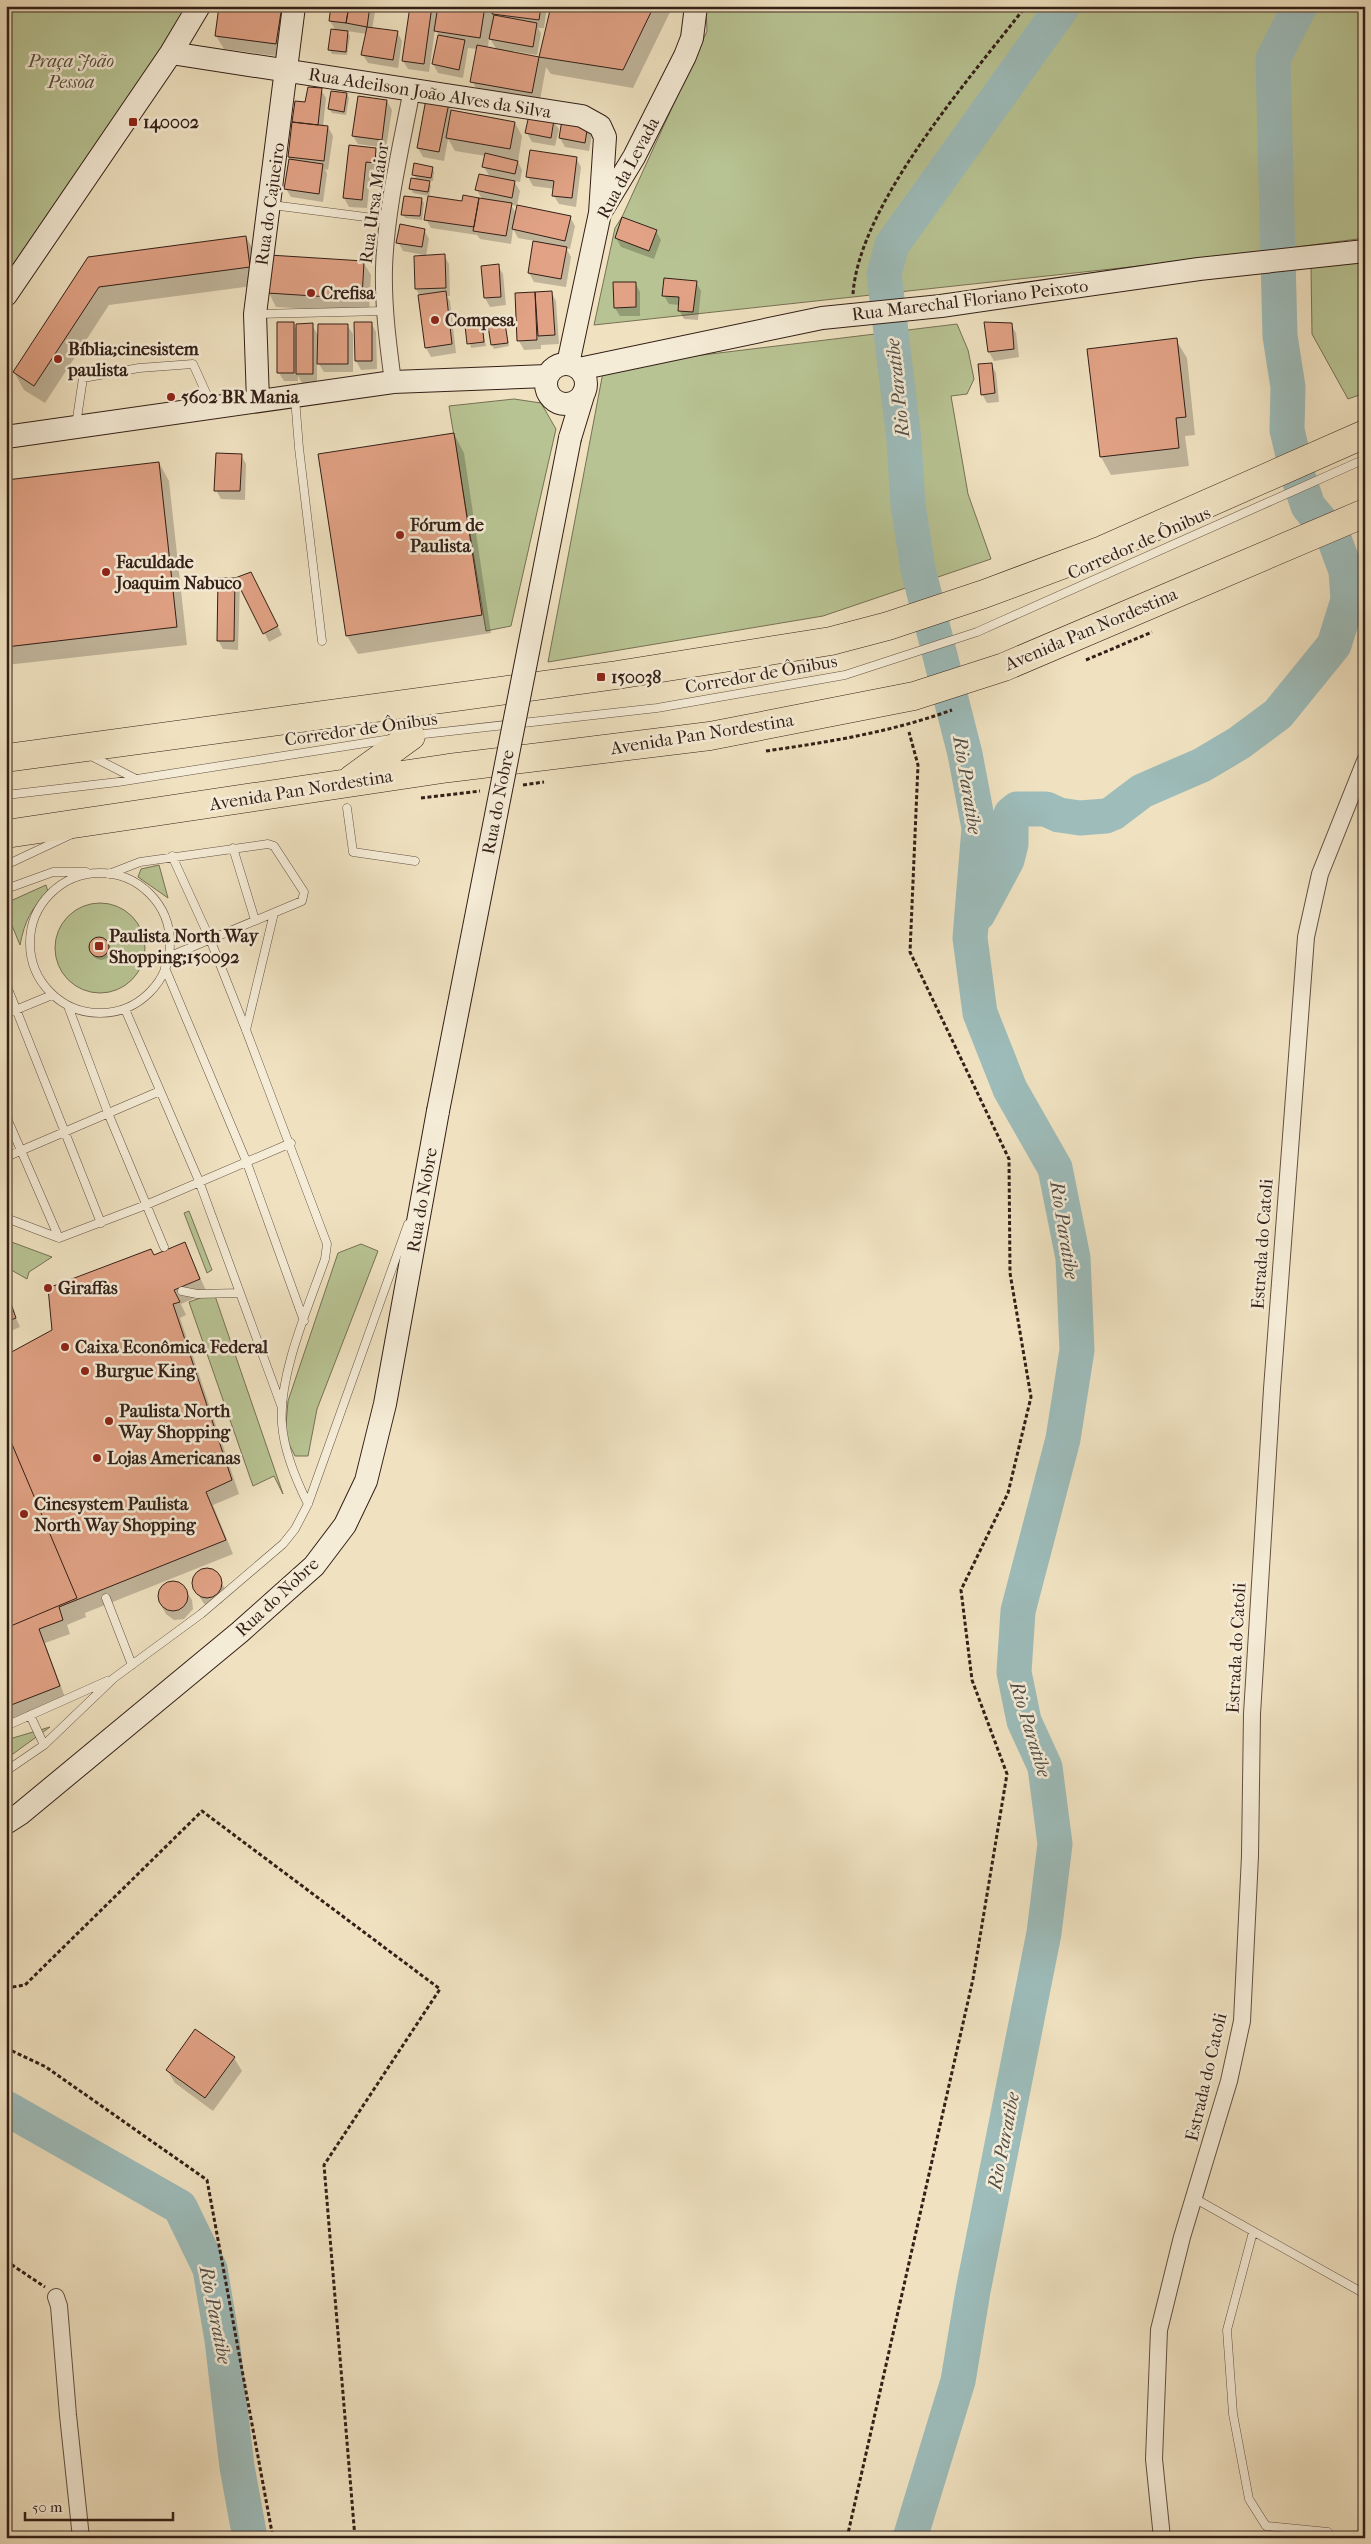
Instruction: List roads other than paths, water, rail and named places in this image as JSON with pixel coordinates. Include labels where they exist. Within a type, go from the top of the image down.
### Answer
[{"type":"highway","points":[[6,758],[691,664],[831,641],[888,626],[984,594],[1287,480],[1365,434]]},
{"type":"highway","name":"Avenida Pan Nordestina","points":[[6,834],[91,822],[348,795],[710,736],[914,696],[1004,667],[1365,513]]},
{"type":"highway","points":[[348,795],[411,736]]},
{"type":"main road","points":[[6,295],[171,53],[200,6]]},
{"type":"main road","name":"Rua do Cajueiro","points":[[258,401],[255,314],[288,71],[294,6]]},
{"type":"main road","name":"Rua da Levada","points":[[573,367],[600,213],[634,157],[685,56],[692,38],[696,6]]},
{"type":"main road","name":"Rua Adeilson João Alves da Silva","points":[[171,53],[582,116],[600,126],[605,137],[600,213]]},
{"type":"main road","points":[[603,156],[634,157]]},
{"type":"main road","name":"Rua Marechal Floriano Peixoto","points":[[573,367],[822,318],[941,306],[1255,263],[1365,251]]},
{"type":"main road","points":[[6,437],[393,382],[547,376],[556,367],[573,367],[585,380],[584,392],[574,402],[568,404],[554,401]]},
{"type":"main road","points":[[547,376],[547,390],[571,432]]},
{"type":"main road","name":"Rua do Nobre","points":[[6,1822],[20,1814],[240,1632],[314,1566],[345,1525],[366,1481],[385,1404],[438,1111],[571,432],[584,392]]},
{"type":"street","name":"Rua Ursa Maior","points":[[393,382],[384,311],[384,266],[389,220],[412,89]]},
{"type":"street","name":"Estrada do Catoli","points":[[1162,2538],[1154,2451],[1159,2330],[1179,2247],[1229,2081],[1242,2021],[1250,1856],[1252,1714],[1272,1389],[1306,937],[1320,874],[1365,761]]},
{"type":"street","points":[[56,2297],[60,2306],[68,2415],[81,2538]]},
{"type":"lane","points":[[270,204],[389,220]]},
{"type":"lane","points":[[255,314],[384,311]]},
{"type":"lane","points":[[76,427],[83,378],[139,368],[193,364],[212,408]]},
{"type":"lane","points":[[295,396],[299,448],[322,641]]},
{"type":"lane","name":"Corredor de Ônibus","points":[[6,794],[136,779],[411,736],[657,708],[845,676],[996,623],[1287,480],[1365,460]]},
{"type":"lane","points":[[73,748],[114,766],[136,779]]},
{"type":"lane","points":[[348,795],[353,852],[416,861]]},
{"type":"lane","points":[[6,864],[61,840],[91,822]]},
{"type":"lane","points":[[109,874],[140,862],[172,856],[270,844],[292,872],[304,892],[304,899],[168,957]]},
{"type":"lane","points":[[233,848],[256,920]]},
{"type":"lane","points":[[172,856],[210,939],[291,1144],[326,1244],[325,1259],[292,1358],[281,1405]]},
{"type":"lane","points":[[6,889],[52,872],[95,872],[125,878],[139,885],[156,902],[167,924],[170,940],[165,968],[155,985],[142,999],[125,1009],[106,1013],[86,1012],[68,1006],[52,995],[38,977],[31,957],[30,935],[36,914],[48,896],[73,878],[95,872]]},
{"type":"lane","points":[[246,1030],[274,912]]},
{"type":"lane","points":[[165,968],[247,1163],[304,1320]]},
{"type":"lane","points":[[6,984],[101,1222]]},
{"type":"lane","points":[[6,1014],[52,995]]},
{"type":"lane","points":[[68,1006],[108,1113],[164,1247]]},
{"type":"lane","points":[[125,1009],[199,1181],[281,1405],[284,1439],[298,1483],[308,1504]]},
{"type":"lane","points":[[6,1157],[160,1091]]},
{"type":"lane","points":[[6,1116],[59,1238]]},
{"type":"lane","points":[[6,1218],[59,1238],[146,1205],[199,1181],[291,1144]]},
{"type":"lane","points":[[6,1771],[44,1745],[114,1678],[201,1614],[282,1544],[295,1529],[308,1504],[428,1170]]},
{"type":"lane","points":[[182,1291],[197,1294],[240,1293]]},
{"type":"lane","points":[[106,1598],[132,1665]]},
{"type":"lane","points":[[6,1726],[114,1678]]},
{"type":"lane","points":[[30,1716],[44,1745]]},
{"type":"lane","points":[[1194,2198],[1365,2294]]},
{"type":"lane","points":[[1253,2232],[1227,2330],[1233,2414],[1249,2499],[1266,2526],[1328,2532]]},
{"type":"waterway","name":"Rio Paratibe","points":[[910,2538],[958,2381],[973,2291],[1044,1933],[1055,1844],[1045,1767],[1024,1721],[1014,1672],[1018,1611],[1063,1439],[1077,1350],[1073,1258],[1055,1168],[1010,1089],[980,1013],[970,938],[979,828],[965,754],[918,569],[908,505],[904,440],[884,274],[892,245],[1063,6]]},
{"type":"waterway","points":[[978,914],[1007,860],[1011,844],[1011,814],[1017,809],[1046,809],[1059,815],[1080,818],[1106,816],[1113,813],[1142,791],[1202,765],[1239,743],[1278,714],[1334,645],[1348,600],[1346,571],[1333,536],[1308,506],[1298,476],[1287,430],[1288,387],[1280,336],[1273,59],[1300,6]]},
{"type":"waterway","name":"Rio Paratibe","points":[[6,2108],[180,2207],[210,2269],[222,2340],[237,2467],[250,2538]]},
{"type":"place","name":"140002","points":[[133,122]]},
{"type":"place","name":"Crefisa","points":[[311,293]]},
{"type":"place","name":"Compesa","points":[[435,320]]},
{"type":"place","name":"Bíblia;cinesistem paulista","points":[[58,359]]},
{"type":"place","name":"5602 BR Mania","points":[[171,397]]},
{"type":"place","name":"Fórum de Paulista","points":[[400,535]]},
{"type":"place","name":"Faculdade Joaquim Nabuco","points":[[106,572]]},
{"type":"place","name":"150038","points":[[601,677]]},
{"type":"place","name":"Paulista North Way Shopping;150092","points":[[99,946]]},
{"type":"place","name":"Giraffas","points":[[48,1288]]},
{"type":"place","name":"Caixa Econômica Federal","points":[[65,1347]]},
{"type":"place","name":"Burgue King","points":[[85,1371]]},
{"type":"place","name":"Paulista North Way Shopping","points":[[109,1421]]},
{"type":"place","name":"Lojas Americanas","points":[[97,1458]]},
{"type":"place","name":"Cinesystem Paulista North Way Shopping","points":[[24,1514]]},
{"type":"park label","name":"Praça João Pessoa","points":[[71,71]]}]
